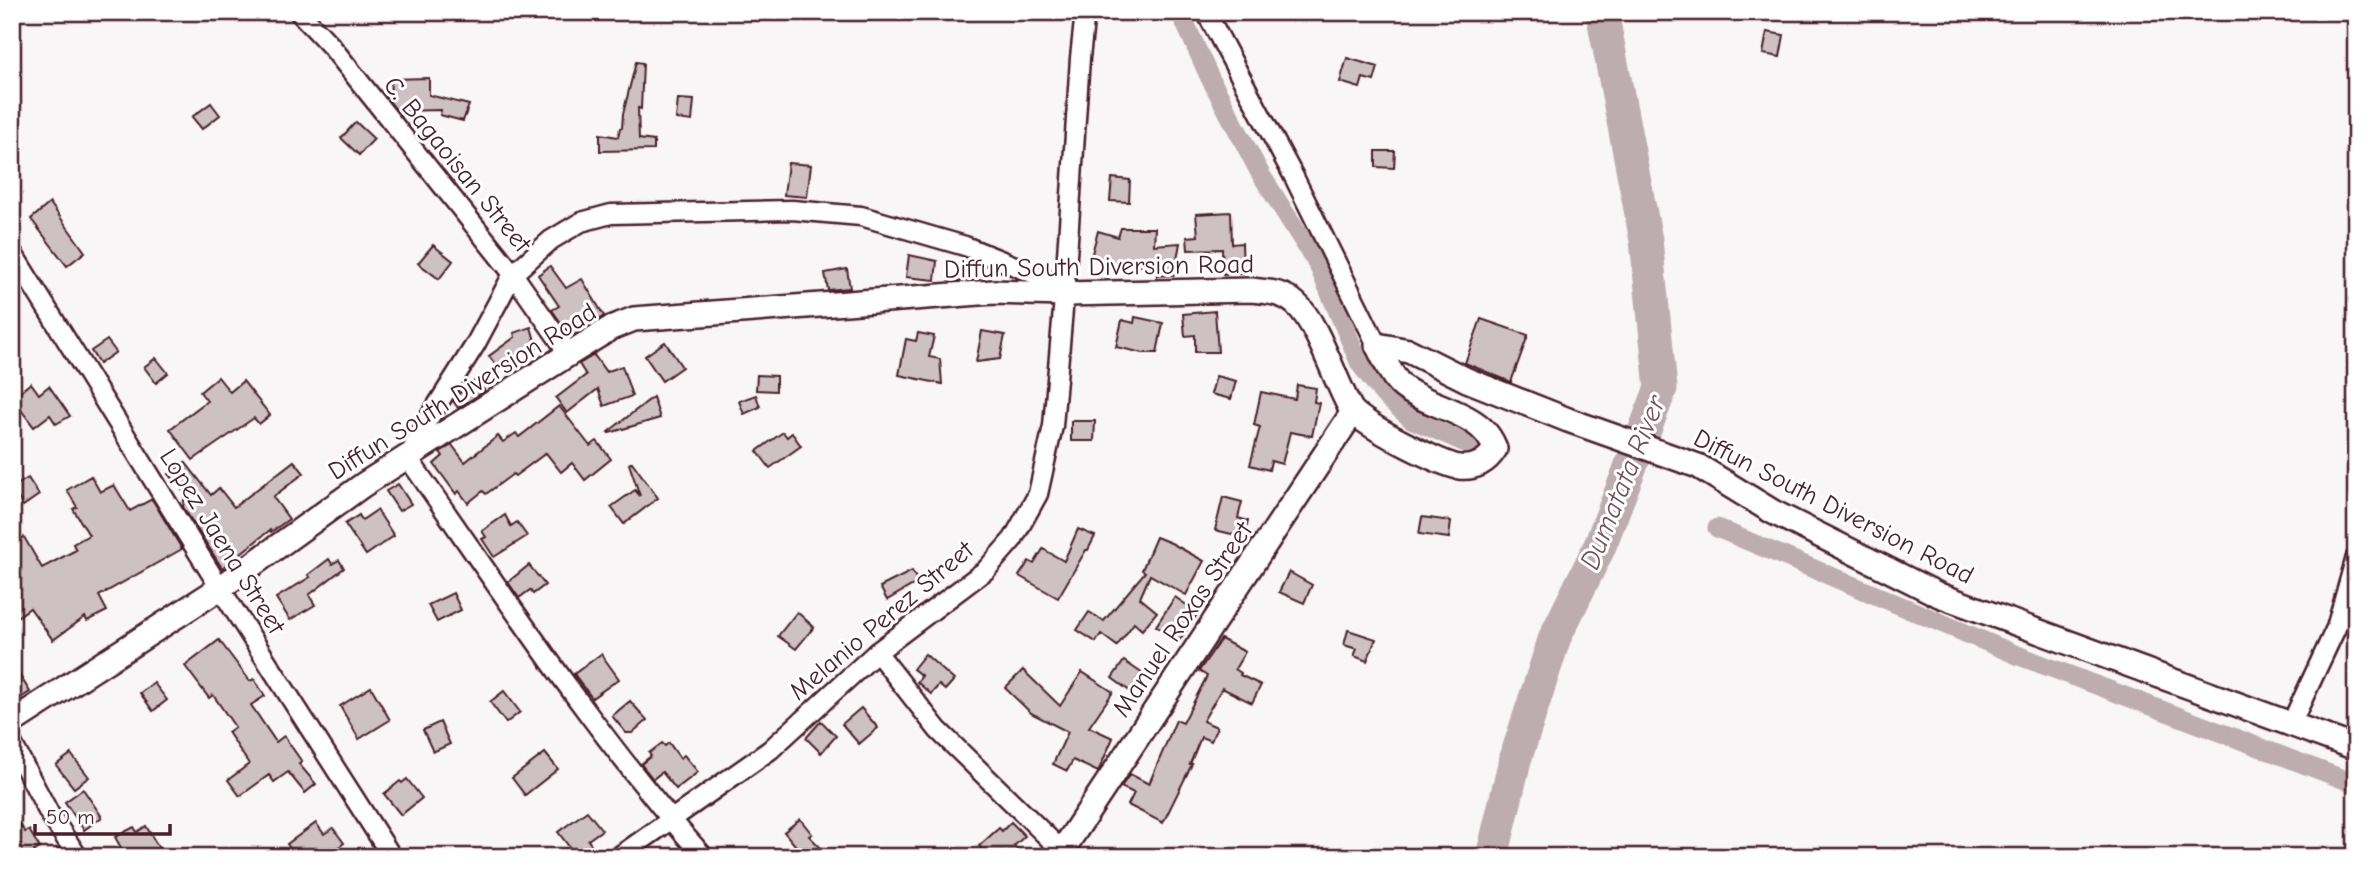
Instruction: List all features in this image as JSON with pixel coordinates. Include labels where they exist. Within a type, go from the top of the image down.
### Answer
[{"type":"street","name":"C. Bagaoisan Street","points":[[299,12],[331,46],[513,274],[569,354]]},
{"type":"street","name":"Melanio Perez Street","points":[[618,857],[770,750],[877,652],[986,570],[1013,539],[1038,494],[1053,426],[1085,12]]},
{"type":"street","points":[[1206,12],[1294,177],[1377,345],[1402,386],[1471,420],[1492,439],[1495,449],[1490,458],[1479,465],[1459,467],[1412,449],[1353,412]]},
{"type":"street","points":[[705,857],[670,819],[553,666],[408,458],[424,426],[475,345],[513,274],[551,240],[581,222],[611,214],[792,210],[861,216],[922,232],[965,246],[1065,290]]},
{"type":"street","name":"Lopez Jaena Street","points":[[12,252],[392,857]]},
{"type":"street","name":"Diffun South Diversion Road","points":[[12,722],[220,587],[363,485],[611,327],[634,319],[993,292],[1251,290],[1279,293],[1298,305],[1311,325],[1353,412]]},
{"type":"street","name":"Diffun South Diversion Road","points":[[1377,345],[1409,351],[1467,380],[1699,466],[1773,512],[1939,595],[2356,748]]},
{"type":"street","name":"Manuel Roxas Street","points":[[1060,854],[1353,412]]},
{"type":"street","points":[[2291,724],[2336,628],[2356,558]]},
{"type":"street","points":[[877,652],[938,730],[1060,854]]},
{"type":"street","points":[[12,743],[49,813],[78,857]]},
{"type":"building","points":[[1767,32],[1784,35],[1780,57],[1763,54]]},
{"type":"building","points":[[1347,58],[1378,67],[1374,81],[1363,78],[1360,88],[1340,82]]},
{"type":"building","points":[[636,62],[643,63],[641,109],[638,108],[639,139],[654,141],[654,150],[600,151],[600,134],[618,137],[622,128]]},
{"type":"building","points":[[429,78],[429,95],[469,105],[463,121],[440,115],[441,110],[397,111],[390,102],[391,79]]},
{"type":"building","points":[[678,99],[694,100],[692,121],[676,119]]},
{"type":"building","points":[[211,103],[220,115],[202,129],[192,117]]},
{"type":"building","points":[[356,122],[374,139],[359,155],[341,138]]},
{"type":"building","points":[[1376,151],[1395,151],[1394,168],[1376,167]]},
{"type":"building","points":[[788,163],[811,165],[807,197],[784,195]]},
{"type":"building","points":[[1112,178],[1130,180],[1129,202],[1110,201]]},
{"type":"building","points":[[50,203],[85,252],[67,266],[31,219]]},
{"type":"building","points":[[1231,212],[1232,244],[1242,243],[1243,273],[1223,274],[1222,249],[1188,250],[1187,237],[1198,236],[1196,214]]},
{"type":"building","points":[[1121,228],[1155,228],[1154,245],[1180,243],[1174,275],[1157,276],[1157,266],[1122,266],[1091,257],[1098,231],[1118,237]]},
{"type":"building","points":[[433,245],[453,261],[439,279],[418,263]]},
{"type":"building","points":[[909,255],[937,261],[935,280],[906,277]]},
{"type":"building","points":[[550,266],[566,288],[582,279],[604,316],[571,337],[552,310],[559,306],[538,275]]},
{"type":"building","points":[[847,269],[850,288],[828,290],[825,273]]},
{"type":"building","points":[[1215,311],[1218,352],[1195,352],[1195,335],[1185,336],[1183,314]]},
{"type":"building","points":[[1135,317],[1163,323],[1157,353],[1116,347],[1122,320],[1134,323]]},
{"type":"building","points":[[1481,319],[1528,335],[1511,382],[1465,363]]},
{"type":"building","points":[[531,327],[537,348],[517,354],[498,368],[489,356],[515,337],[514,333]]},
{"type":"building","points":[[982,331],[1005,335],[1000,359],[976,362]]},
{"type":"building","points":[[918,333],[934,336],[929,357],[940,359],[942,384],[899,375],[906,339],[916,341]]},
{"type":"building","points":[[107,340],[116,352],[99,364],[91,351]]},
{"type":"building","points":[[665,342],[682,367],[662,381],[645,356]]},
{"type":"building","points":[[594,355],[606,372],[622,366],[632,396],[604,406],[598,389],[567,413],[556,398],[586,375],[579,364]]},
{"type":"building","points":[[156,358],[168,373],[156,383],[144,367]]},
{"type":"building","points":[[757,375],[776,376],[776,391],[756,390]]},
{"type":"building","points":[[1216,376],[1236,381],[1231,399],[1211,394]]},
{"type":"building","points":[[218,377],[230,392],[243,381],[270,415],[259,424],[254,418],[193,460],[170,429],[207,401],[200,392]]},
{"type":"building","points":[[476,380],[485,391],[458,408],[453,401]]},
{"type":"building","points":[[31,383],[39,394],[49,386],[70,416],[56,424],[50,415],[34,427],[12,398]]},
{"type":"building","points":[[1297,385],[1316,388],[1314,402],[1319,403],[1312,436],[1290,432],[1282,464],[1271,461],[1269,470],[1250,465],[1260,427],[1254,425],[1261,392],[1295,399]]},
{"type":"building","points":[[756,395],[760,407],[744,414],[739,401]]},
{"type":"building","points":[[653,397],[660,418],[608,432]]},
{"type":"building","points":[[559,406],[590,446],[597,441],[611,459],[585,480],[572,463],[561,472],[546,453],[515,476],[513,474],[486,494],[483,491],[468,503],[459,491],[456,494],[434,464],[443,456],[440,452],[452,445],[465,462],[498,436],[503,442],[516,433],[519,437]]},
{"type":"building","points":[[1071,421],[1095,421],[1094,441],[1071,441]]},
{"type":"building","points":[[783,432],[787,437],[792,433],[801,446],[770,468],[757,451]]},
{"type":"building","points":[[294,461],[304,473],[273,497],[289,519],[271,532],[270,530],[222,568],[183,507],[185,493],[169,474],[185,462],[211,495],[219,488],[234,507]]},
{"type":"building","points":[[632,462],[658,498],[624,524],[611,507],[635,490],[640,496],[629,464]]},
{"type":"building","points":[[91,476],[100,492],[114,485],[130,511],[152,499],[182,549],[99,596],[107,611],[87,621],[85,617],[53,640],[30,608],[17,617],[12,609],[12,544],[24,537],[42,568],[76,550],[73,544],[89,535],[73,509],[77,507],[67,490]]},
{"type":"building","points":[[28,478],[39,495],[23,506],[12,488]]},
{"type":"building","points":[[398,484],[411,504],[399,511],[386,491]]},
{"type":"building","points":[[1223,497],[1242,502],[1238,518],[1248,521],[1244,537],[1215,530]]},
{"type":"building","points":[[377,510],[394,536],[366,555],[345,524],[359,515],[362,520]]},
{"type":"building","points":[[505,515],[511,526],[517,522],[527,536],[494,557],[482,539],[486,537],[482,531]]},
{"type":"building","points":[[1422,517],[1451,521],[1449,538],[1419,534]]},
{"type":"building","points":[[1078,529],[1095,536],[1058,598],[1019,576],[1029,561],[1034,564],[1043,549],[1064,561]]},
{"type":"building","points":[[1156,537],[1204,561],[1186,595],[1150,575],[1140,598],[1157,612],[1142,630],[1134,623],[1117,646],[1101,634],[1096,642],[1077,630],[1089,612],[1104,621],[1145,572],[1142,570]]},
{"type":"building","points":[[329,559],[332,564],[339,560],[344,568],[309,595],[315,605],[290,620],[276,598],[310,577],[308,575]]},
{"type":"building","points":[[529,565],[545,585],[533,594],[530,590],[519,598],[508,582]]},
{"type":"building","points":[[912,571],[918,582],[887,600],[880,587]]},
{"type":"building","points":[[1289,572],[1312,585],[1304,603],[1279,592]]},
{"type":"building","points":[[453,593],[461,610],[437,622],[428,605]]},
{"type":"building","points":[[1175,597],[1198,613],[1179,641],[1156,626]]},
{"type":"building","points":[[797,612],[814,627],[796,649],[778,636]]},
{"type":"building","points":[[1348,630],[1376,639],[1367,661],[1354,656],[1357,649],[1344,645]]},
{"type":"building","points":[[1221,639],[1245,652],[1235,669],[1240,675],[1261,685],[1252,703],[1222,688],[1203,721],[1217,727],[1211,741],[1201,737],[1192,764],[1163,823],[1128,805],[1134,793],[1121,787],[1130,774],[1149,784],[1176,720],[1183,723],[1207,676],[1199,671]]},
{"type":"building","points":[[219,640],[250,681],[254,679],[265,696],[251,705],[276,742],[284,736],[302,762],[299,764],[316,784],[305,793],[288,772],[274,782],[269,775],[240,796],[228,780],[249,764],[228,732],[235,727],[213,695],[209,698],[185,666]]},
{"type":"building","points":[[601,654],[619,679],[592,698],[574,674]]},
{"type":"building","points":[[925,654],[954,680],[945,690],[939,685],[931,694],[917,682],[922,676],[913,669]]},
{"type":"building","points":[[1124,661],[1143,674],[1131,692],[1112,678]]},
{"type":"building","points":[[12,663],[30,692],[12,703]]},
{"type":"building","points":[[1023,670],[1060,706],[1082,672],[1113,692],[1089,727],[1113,738],[1098,772],[1073,760],[1067,771],[1053,764],[1068,732],[1031,713],[1005,688]]},
{"type":"building","points":[[154,683],[167,700],[153,711],[140,693]]},
{"type":"building","points":[[371,687],[390,720],[359,739],[340,706]]},
{"type":"building","points":[[504,691],[520,712],[506,723],[490,702]]},
{"type":"building","points":[[630,701],[647,720],[632,733],[626,733],[612,716]]},
{"type":"building","points":[[861,708],[878,728],[859,744],[842,724]]},
{"type":"building","points":[[821,721],[836,736],[821,753],[806,738]]},
{"type":"building","points":[[440,722],[450,744],[433,752],[423,730]]},
{"type":"building","points":[[662,743],[665,746],[669,743],[680,758],[684,755],[698,772],[676,789],[662,772],[653,779],[641,764],[651,756],[649,753]]},
{"type":"building","points":[[545,753],[558,769],[525,795],[512,778]]},
{"type":"building","points":[[71,754],[89,777],[74,788],[56,765]]},
{"type":"building","points":[[407,779],[422,798],[401,815],[384,794],[400,781],[402,783]]},
{"type":"building","points":[[83,789],[102,817],[84,830],[65,802]]},
{"type":"building","points":[[587,811],[602,830],[588,840],[592,846],[577,857],[558,832]]},
{"type":"building","points":[[12,812],[25,832],[29,830],[40,848],[34,851],[38,857],[12,857]]},
{"type":"building","points":[[800,819],[812,834],[809,836],[830,857],[805,857],[784,832]]},
{"type":"building","points":[[1011,822],[1025,836],[1014,846],[1024,857],[989,857],[979,846],[999,828],[1002,831]]},
{"type":"building","points":[[316,823],[324,834],[333,828],[344,843],[326,857],[296,857],[287,844]]},
{"type":"building","points":[[146,826],[164,857],[126,857],[115,837],[134,827],[137,832]]},
{"type":"waterway","points":[[1180,12],[1209,76],[1260,173],[1318,265],[1360,364],[1383,394],[1411,419],[1477,448]]},
{"type":"waterway","name":"Dumatata River","points":[[1492,857],[1515,760],[1555,637],[1599,548],[1661,388],[1646,240],[1602,12]]},
{"type":"waterway","points":[[1717,528],[2017,655],[2356,784]]}]
